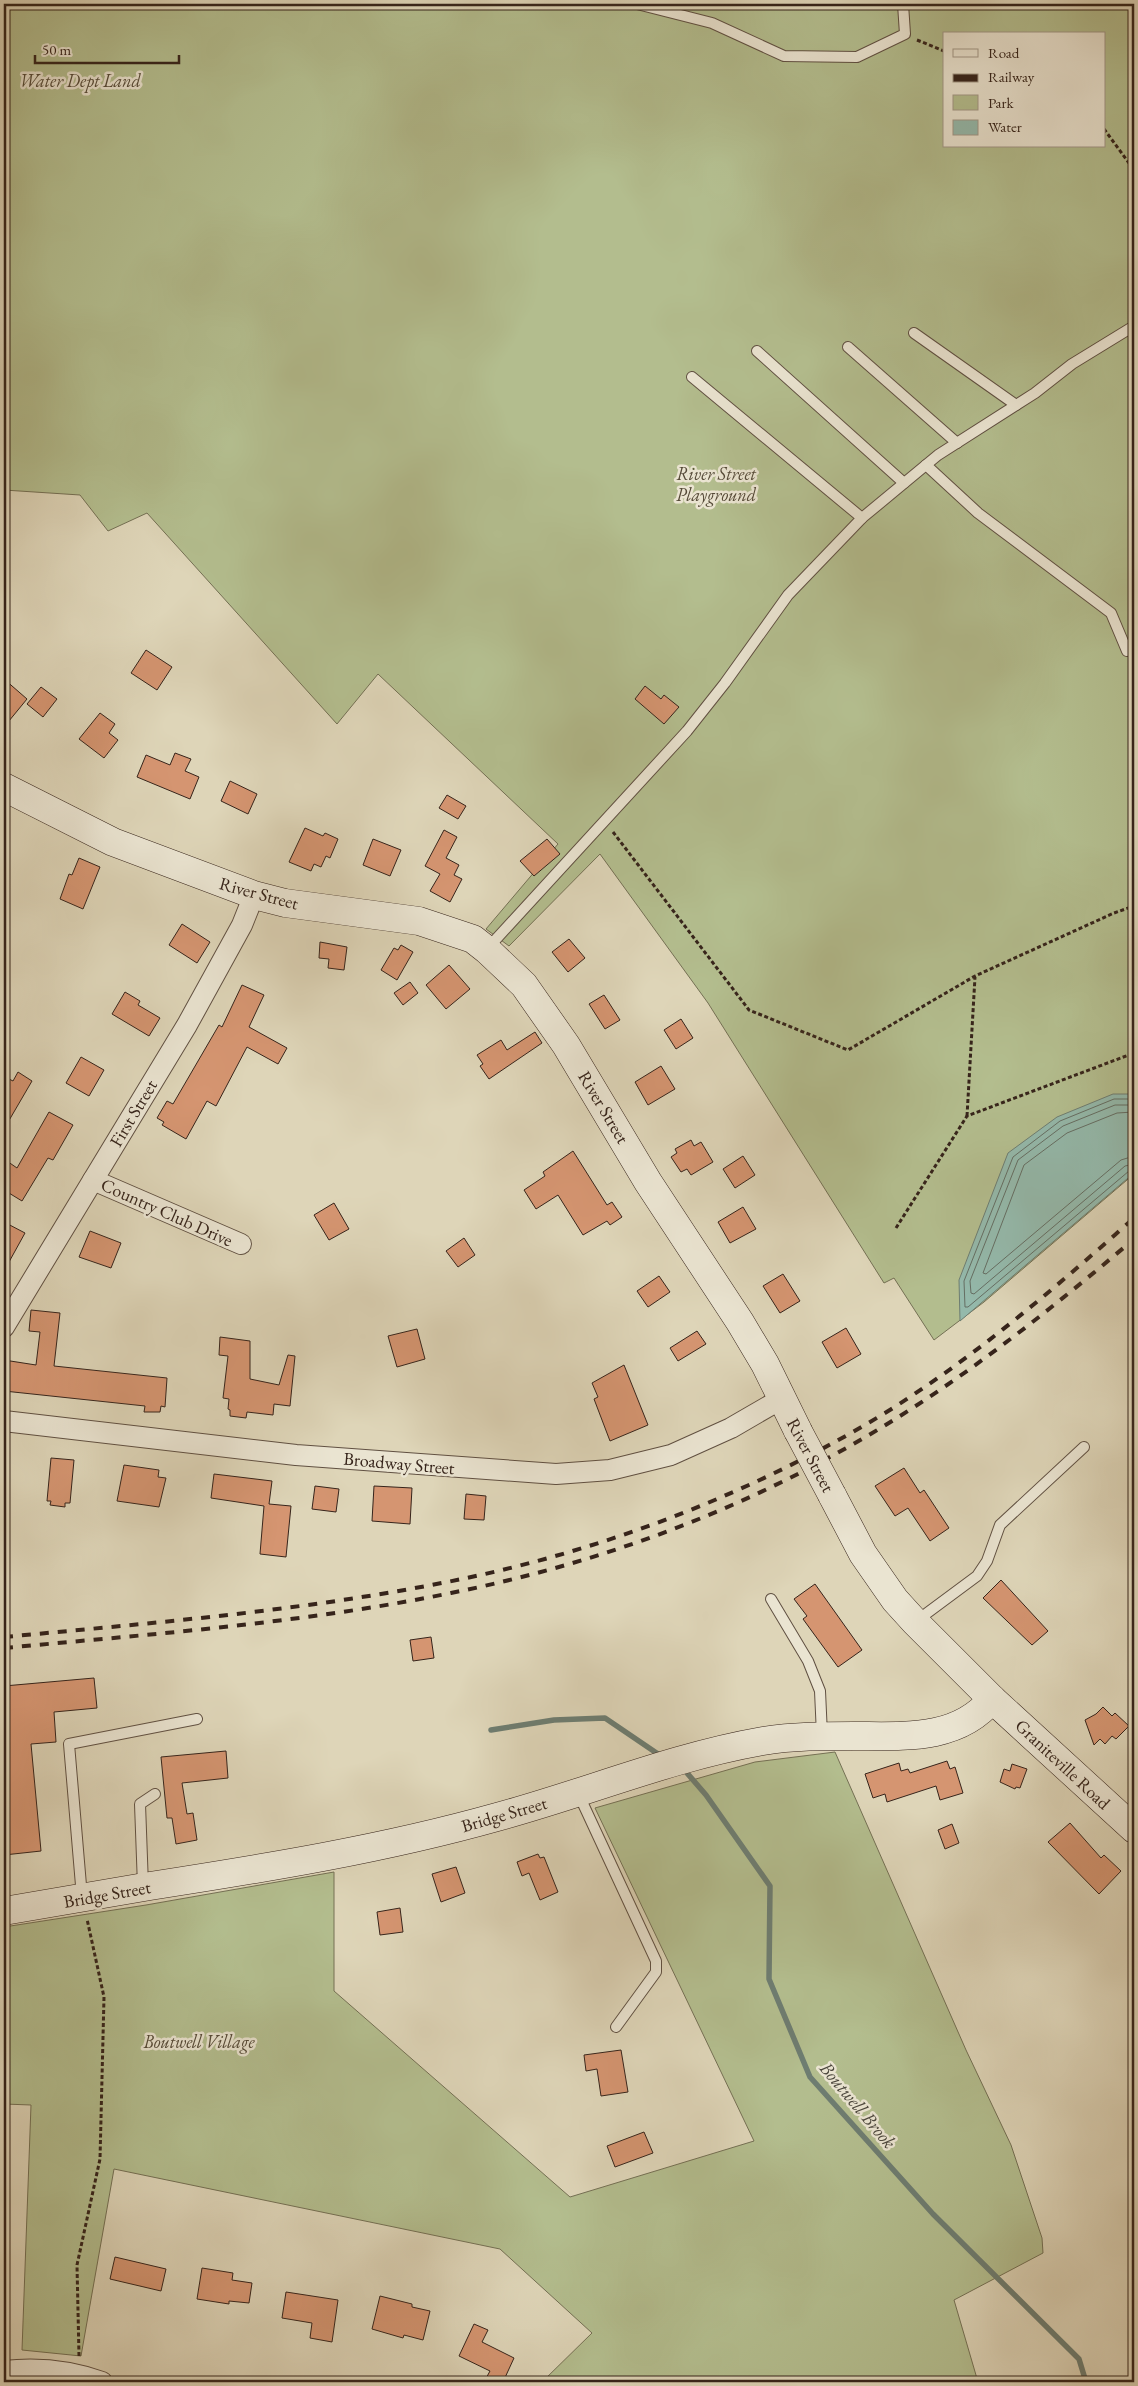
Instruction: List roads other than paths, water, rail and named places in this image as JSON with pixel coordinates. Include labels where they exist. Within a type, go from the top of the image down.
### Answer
[{"type":"main road","name":"River Street","points":[[4,787],[113,842],[254,895],[285,903],[419,921],[473,939],[487,950],[524,985],[566,1045],[648,1182],[740,1322],[765,1364],[781,1399],[863,1554],[895,1600],[914,1622],[992,1699]]},
{"type":"main road","name":"Bridge Street","points":[[4,1911],[246,1871],[405,1840],[498,1817],[679,1759],[762,1741],[822,1736],[929,1734],[972,1718],[992,1699]]},
{"type":"main road","name":"Graniteville Road","points":[[992,1699],[1134,1829]]},
{"type":"street","name":"First Street","points":[[4,1327],[187,1025],[242,925],[254,895]]},
{"type":"street","name":"Country Club Drive","points":[[93,1180],[240,1244]]},
{"type":"street","name":"Broadway Street","points":[[4,1421],[296,1455],[556,1474],[610,1470],[671,1456],[724,1432],[781,1399]]},
{"type":"street","points":[[4,2371],[53,2369],[79,2374],[102,2382]]},
{"type":"lane","points":[[637,4],[712,23],[784,56],[857,57],[905,34],[903,4]]},
{"type":"lane","points":[[487,950],[687,731],[725,683],[788,594],[862,518],[926,465],[957,443],[1016,405],[1072,364],[1134,326]]},
{"type":"lane","points":[[914,333],[1016,405]]},
{"type":"lane","points":[[848,347],[957,443]]},
{"type":"lane","points":[[757,351],[904,483]]},
{"type":"lane","points":[[692,377],[862,518]]},
{"type":"lane","points":[[926,465],[978,514],[1111,613],[1128,651]]},
{"type":"lane","points":[[914,1622],[977,1576],[987,1561],[1000,1525],[1084,1447]]},
{"type":"lane","points":[[771,1598],[808,1661],[820,1691],[822,1736]]},
{"type":"lane","points":[[82,1898],[69,1744],[196,1720]]},
{"type":"lane","points":[[578,1792],[656,1961],[656,1972],[616,2027]]},
{"type":"lane","points":[[143,1887],[140,1804],[155,1794]]},
{"type":"water","points":[[1113,1094],[1134,1094],[1134,1173],[960,1321],[959,1280],[1008,1153],[1057,1117]]},
{"type":"waterway","name":"Boutwell Brook","points":[[491,1730],[554,1720],[605,1718],[658,1754]]},
{"type":"waterway","name":"Boutwell Brook","points":[[687,1773],[706,1795],[770,1886],[769,1979],[810,2077],[933,2214],[1079,2359],[1086,2382]]},
{"type":"railway","points":[[4,1637],[226,1615],[392,1592],[447,1582],[561,1554],[618,1537],[674,1517],[782,1469],[885,1413],[951,1369],[1014,1321],[1134,1218]]},
{"type":"railway","points":[[4,1648],[284,1620],[396,1603],[502,1582],[552,1569],[651,1538],[699,1519],[793,1476],[839,1452],[917,1405],[992,1353],[1134,1239]]},
{"type":"park label","name":"Water Dept Land","points":[[80,80]]},
{"type":"park label","name":"River Street Playground","points":[[716,483]]},
{"type":"park label","name":"Boutwell Village","points":[[199,2041]]}]
